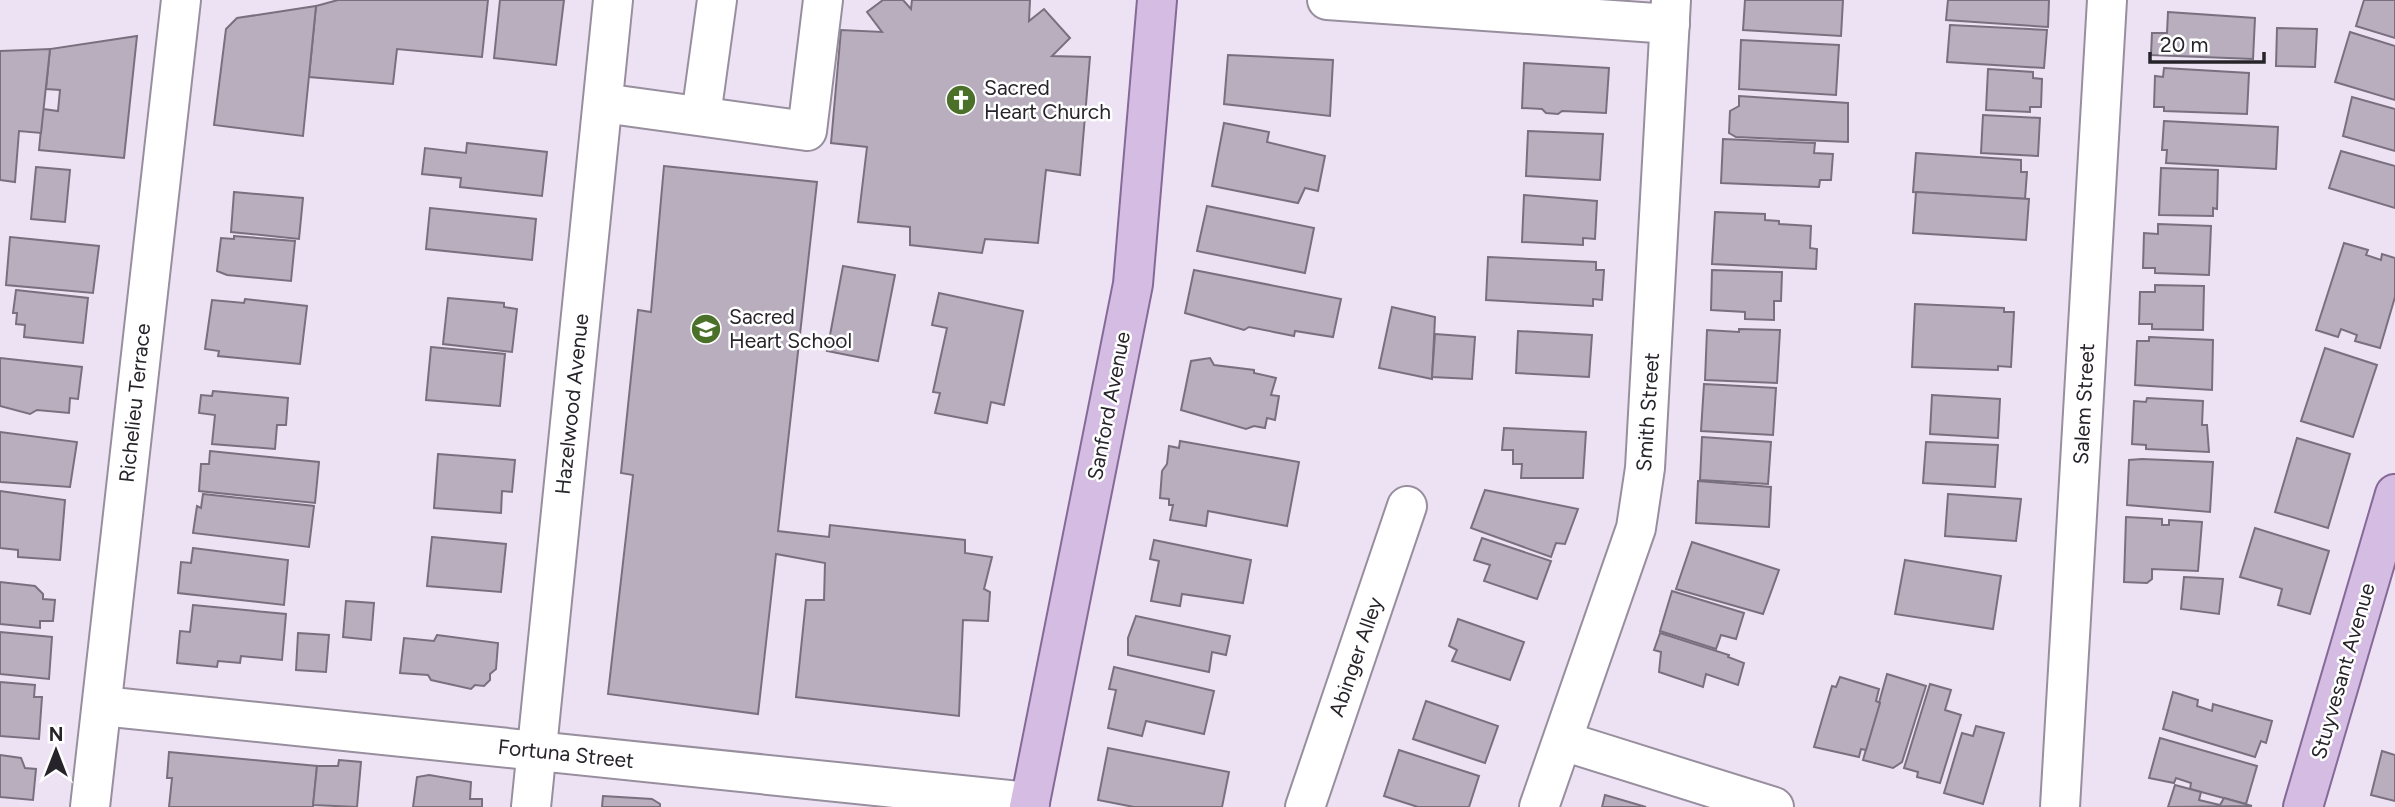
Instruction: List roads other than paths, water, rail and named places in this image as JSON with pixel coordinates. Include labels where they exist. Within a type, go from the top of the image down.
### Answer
[{"type":"main road","name":"Sanford Avenue","points":[[1029,805],[1133,284],[1157,0]]},
{"type":"main road","name":"Stuyvesant Avenue","points":[[2303,807],[2395,494]]},
{"type":"street","name":"Richelieu Terrace","points":[[90,807],[181,0]]},
{"type":"street","name":"Hazelwood Avenue","points":[[531,807],[613,0]]},
{"type":"street","points":[[701,116],[717,0]]},
{"type":"street","points":[[603,103],[807,131],[823,0]]},
{"type":"street","points":[[1327,0],[1670,12]]},
{"type":"street","name":"Salem Street","points":[[2060,807],[2107,0]]},
{"type":"street","name":"Smith Street","points":[[1539,807],[1636,528],[1644,480],[1670,12]]},
{"type":"street","name":"Abinger Alley","points":[[1306,807],[1407,506]]},
{"type":"street","name":"Fortuna Street","points":[[102,706],[1029,805]]},
{"type":"street","points":[[1563,741],[1774,807]]},
{"type":"place","name":"Sacred Heart Church","points":[[961,100]]},
{"type":"place","name":"Sacred Heart School","points":[[706,329]]}]
